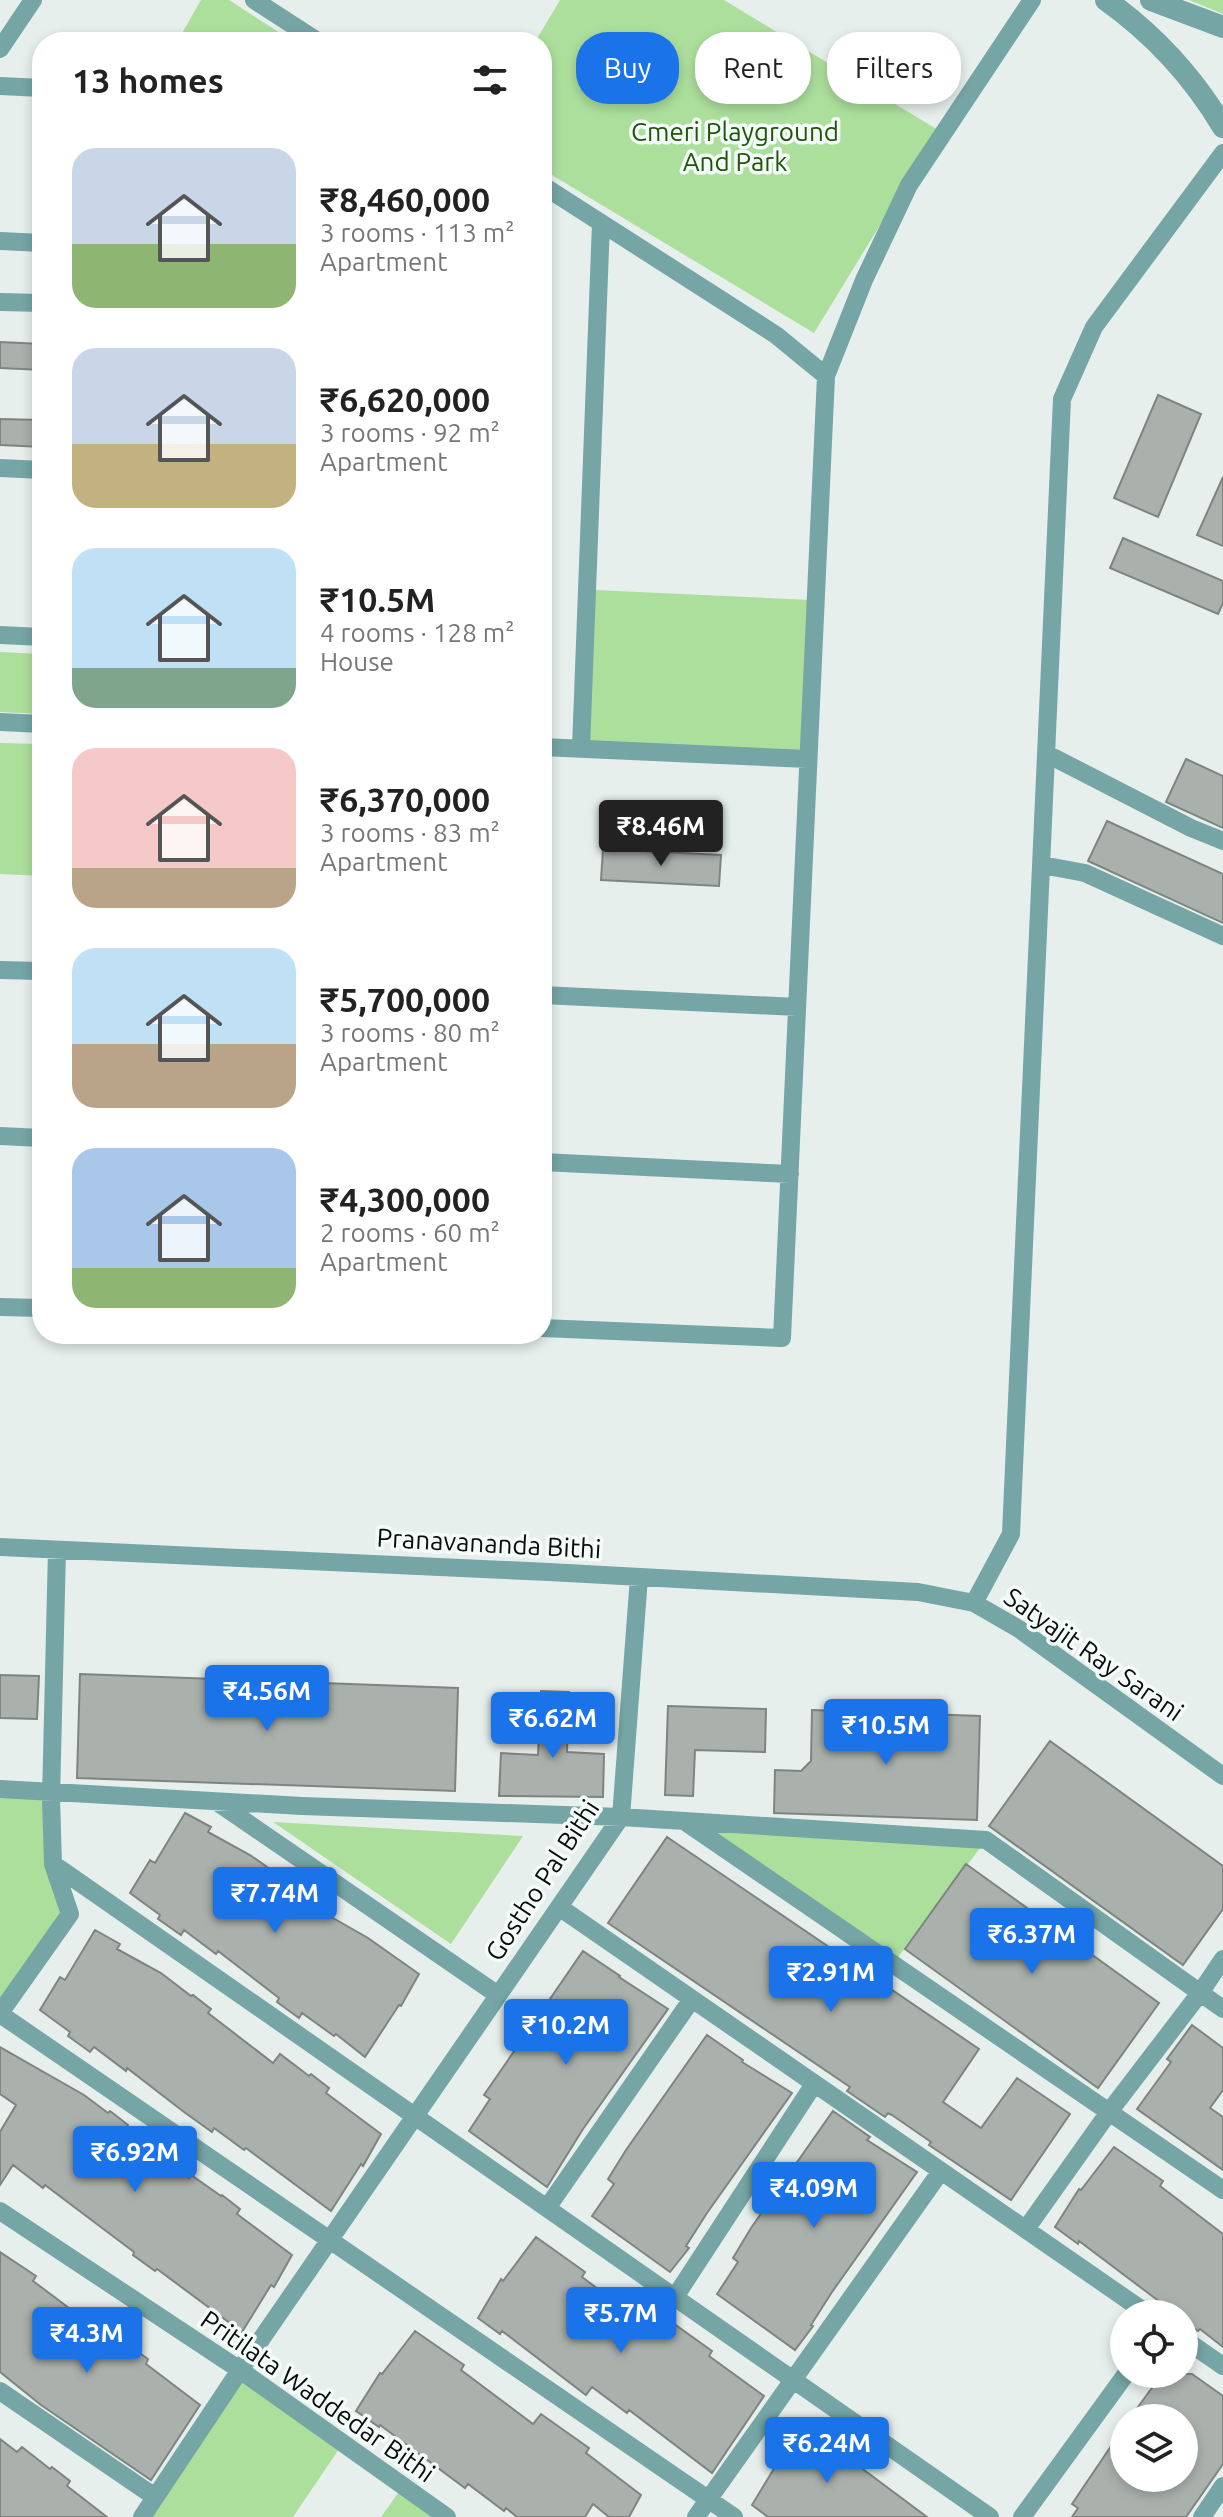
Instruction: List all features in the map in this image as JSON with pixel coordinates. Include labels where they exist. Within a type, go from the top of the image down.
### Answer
[{"type":"street","points":[[0,49],[33,0]]},
{"type":"street","points":[[254,0],[304,32]]},
{"type":"street","points":[[552,1328],[782,1338],[826,376],[864,280],[909,185],[1032,0]]},
{"type":"street","points":[[1106,0],[1167,50],[1206,99],[1223,127]]},
{"type":"street","points":[[1151,0],[1223,27]]},
{"type":"street","points":[[0,86],[32,88]]},
{"type":"street","points":[[974,1603],[1011,1534],[1062,399],[1094,327],[1223,153]]},
{"type":"street","points":[[552,191],[776,335],[826,376]]},
{"type":"street","points":[[581,748],[601,223]]},
{"type":"street","points":[[0,241],[32,243]]},
{"type":"street","points":[[0,302],[32,303]]},
{"type":"street","points":[[0,468],[32,470]]},
{"type":"street","points":[[0,635],[32,637]]},
{"type":"street","points":[[0,722],[32,724]]},
{"type":"street","points":[[552,747],[808,759]]},
{"type":"street","points":[[1047,754],[1191,828],[1223,841]]},
{"type":"street","points":[[1042,865],[1085,873],[1223,936]]},
{"type":"street","points":[[0,970],[32,971]]},
{"type":"street","points":[[552,995],[797,1007]]},
{"type":"street","points":[[0,1136],[32,1138]]},
{"type":"street","points":[[552,1162],[790,1174]]},
{"type":"street","points":[[0,1307],[32,1308]]},
{"type":"street","name":"Pranavananda Bithi","points":[[0,1547],[918,1592],[974,1603]]},
{"type":"street","points":[[57,1550],[51,1792],[53,1864],[70,1914],[0,2014],[734,2517]]},
{"type":"street","name":"Gostho Pal Bithi","points":[[142,2517],[621,1817],[639,1577]]},
{"type":"street","name":"Satyajit Ray Sarani","points":[[974,1603],[1019,1629],[1223,1776]]},
{"type":"street","points":[[0,1789],[621,1817],[986,1840],[1223,2009]]},
{"type":"street","points":[[216,1801],[498,1995]]},
{"type":"street","points":[[685,1822],[1223,2190]]},
{"type":"street","points":[[53,1864],[990,2517]]},
{"type":"street","points":[[559,1907],[1128,2300]]},
{"type":"street","points":[[1026,2229],[1223,1959]]},
{"type":"street","points":[[547,2208],[692,1999]]},
{"type":"street","points":[[675,2297],[814,2084]]},
{"type":"street","points":[[696,2517],[941,2171]]},
{"type":"street","name":"Pritilata Waddedar Bithi","points":[[0,2211],[240,2370],[447,2517]]},
{"type":"street","points":[[1198,2349],[1223,2366]]},
{"type":"street","points":[[1022,2517],[1116,2388]]},
{"type":"street","points":[[0,2391],[155,2497]]},
{"type":"street","points":[[1202,2517],[1223,2486]]},
{"type":"green space","points":[[201,0],[229,0],[279,32],[183,32]]},
{"type":"green space","name":"Cmeri Playground And Park","points":[[560,0],[724,0],[777,32],[695,32],[695,104],[811,104],[811,53],[827,63],[827,104],[895,104],[938,130],[814,333],[552,175],[552,32],[541,32]]},
{"type":"green space","points":[[1189,0],[1223,0],[1223,14]]},
{"type":"green space","points":[[594,590],[810,600],[808,759],[581,748]]},
{"type":"green space","points":[[0,652],[32,654],[32,714],[0,712]]},
{"type":"green space","points":[[0,743],[32,744],[32,876],[0,874]]},
{"type":"green space","points":[[0,1796],[51,1798],[65,1921],[0,2007]]},
{"type":"green space","points":[[273,1822],[523,1836],[451,1944]]},
{"type":"green space","points":[[706,1828],[986,1840],[893,1964]]},
{"type":"green space","points":[[239,2376],[341,2446],[293,2517],[142,2517]]},
{"type":"green space","points":[[401,2489],[442,2517],[381,2517]]},
{"type":"building","points":[[0,342],[32,344],[32,370],[0,368]]},
{"type":"building","points":[[1158,395],[1201,414],[1158,517],[1114,498]]},
{"type":"building","points":[[0,419],[32,420],[32,447],[0,445]]},
{"type":"building","points":[[1223,477],[1223,546],[1197,535]]},
{"type":"building","points":[[1123,538],[1223,581],[1223,603],[1218,614],[1110,568]]},
{"type":"building","points":[[1186,759],[1223,776],[1223,828],[1166,802]]},
{"type":"building","points":[[1107,821],[1223,874],[1223,923],[1088,861]]},
{"type":"building","points":[[603,849],[721,855],[719,886],[601,880]]},
{"type":"building","points":[[80,1674],[458,1688],[455,1791],[77,1778]]},
{"type":"building","points":[[0,1675],[39,1676],[37,1719],[0,1718]]},
{"type":"building","points":[[541,1691],[569,1692],[567,1752],[604,1754],[603,1797],[499,1796],[501,1753],[538,1755]]},
{"type":"building","points":[[668,1706],[766,1709],[765,1752],[695,1750],[693,1796],[665,1795]]},
{"type":"building","points":[[812,1710],[980,1716],[977,1820],[774,1813],[775,1770],[801,1771],[811,1761]]},
{"type":"building","points":[[1050,1741],[1223,1866],[1223,1909],[1183,1965],[989,1826]]},
{"type":"building","points":[[185,1813],[211,1827],[208,1832],[250,1855],[301,1891],[300,1894],[329,1910],[326,1914],[368,1938],[419,1974],[365,2057],[302,2013],[299,2018],[277,2002],[279,1998],[218,1951],[216,1954],[184,1930],[181,1935],[130,1893],[150,1860],[155,1863]]},
{"type":"building","points":[[667,1837],[979,2049],[943,2102],[981,2128],[1017,2078],[1070,2114],[1011,2200],[929,2145],[931,2142],[892,2115],[888,2113],[885,2117],[847,2091],[850,2087],[608,1923]]},
{"type":"building","points":[[966,1864],[1159,2003],[1098,2088],[905,1949]]},
{"type":"building","points":[[95,1930],[120,1944],[117,1949],[193,1995],[211,2009],[208,2013],[273,2063],[280,2054],[309,2076],[311,2074],[329,2088],[326,2093],[381,2134],[331,2211],[246,2148],[244,2150],[214,2128],[212,2132],[127,2068],[126,2071],[94,2047],[90,2052],[68,2036],[70,2032],[40,2010],[60,1977],[65,1980]]},
{"type":"building","points":[[583,1951],[668,2009],[583,2129],[547,2187],[469,2131],[490,2099],[484,2095]]},
{"type":"building","points":[[1192,2025],[1223,2048],[1223,2090],[1210,2108],[1223,2117],[1223,2170],[1137,2109],[1171,2062],[1167,2059]]},
{"type":"building","points":[[707,2035],[742,2062],[792,2093],[707,2213],[686,2246],[689,2248],[670,2272],[592,2216],[614,2184],[608,2179],[626,2150]]},
{"type":"building","points":[[0,2047],[84,2095],[108,2113],[110,2111],[128,2125],[125,2130],[189,2178],[191,2175],[222,2195],[240,2209],[237,2214],[292,2255],[242,2332],[157,2269],[155,2271],[133,2255],[134,2252],[45,2185],[43,2188],[13,2165],[0,2185],[0,2132],[16,2105],[0,2094]]},
{"type":"building","points":[[833,2111],[870,2137],[867,2140],[917,2172],[795,2350],[717,2294],[738,2262],[733,2258],[751,2228]]},
{"type":"building","points":[[1114,2147],[1163,2181],[1160,2186],[1223,2234],[1223,2347],[1200,2329],[1198,2331],[1198,2300],[1157,2300],[1079,2241],[1078,2244],[1055,2227]]},
{"type":"building","points":[[536,2237],[585,2272],[582,2277],[653,2330],[663,2316],[712,2351],[709,2356],[764,2396],[712,2473],[629,2410],[627,2413],[592,2387],[586,2395],[502,2331],[500,2334],[478,2318],[501,2279],[503,2281]]},
{"type":"building","points":[[0,2252],[36,2276],[33,2281],[97,2329],[100,2325],[148,2359],[146,2364],[200,2405],[151,2480],[41,2405],[0,2372]]},
{"type":"building","points":[[415,2331],[464,2365],[461,2370],[533,2424],[541,2414],[589,2448],[586,2453],[641,2495],[629,2517],[609,2517],[593,2504],[585,2517],[517,2517],[468,2484],[465,2488],[380,2425],[356,2411],[380,2373]]},
{"type":"building","points":[[1198,2378],[1223,2396],[1223,2464],[1186,2517],[1072,2517],[1078,2508],[1072,2504],[1110,2448],[1110,2492],[1198,2492],[1198,2404],[1140,2404],[1152,2388],[1198,2388]]},
{"type":"building","points":[[811,2425],[859,2459],[856,2464],[927,2517],[768,2517],[752,2505],[775,2467]]},
{"type":"building","points":[[0,2439],[17,2452],[22,2447],[50,2469],[52,2467],[70,2481],[67,2486],[107,2517],[0,2517]]}]
